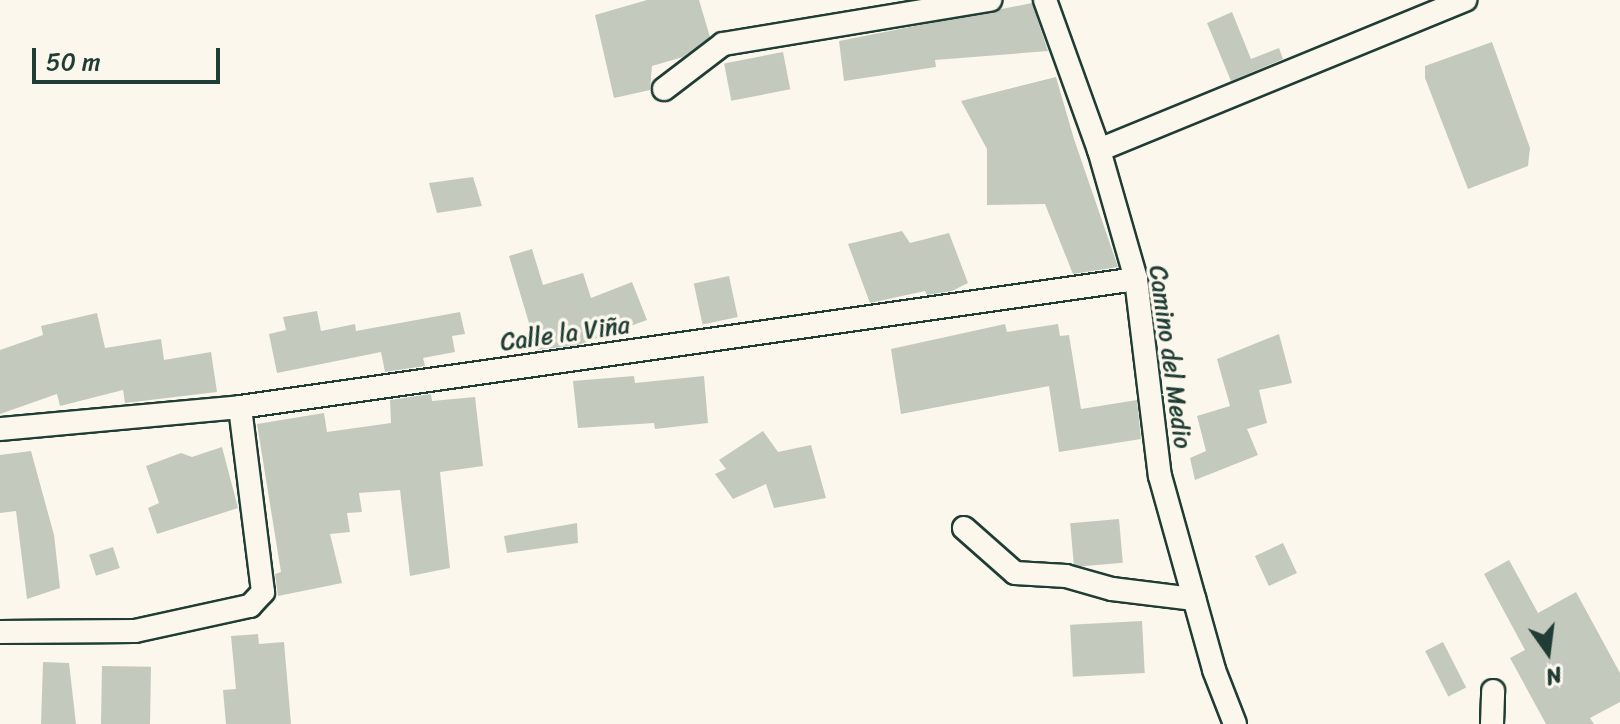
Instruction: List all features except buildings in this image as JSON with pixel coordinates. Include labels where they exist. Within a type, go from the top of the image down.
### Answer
[{"type":"street","points":[[664,89],[723,44],[990,0]]},
{"type":"street","name":"Camino del Medio","points":[[1045,0],[1099,150],[1136,279],[1160,476],[1194,599],[1235,724]]},
{"type":"street","points":[[1099,150],[1465,0]]},
{"type":"street","name":"Calle la Viña","points":[[0,429],[240,407],[1136,279]]},
{"type":"street","points":[[0,632],[135,631],[250,606],[263,592],[240,407]]},
{"type":"street","points":[[964,528],[1015,573],[1066,576],[1112,589],[1194,599]]},
{"type":"street","points":[[1492,724],[1493,691]]}]
